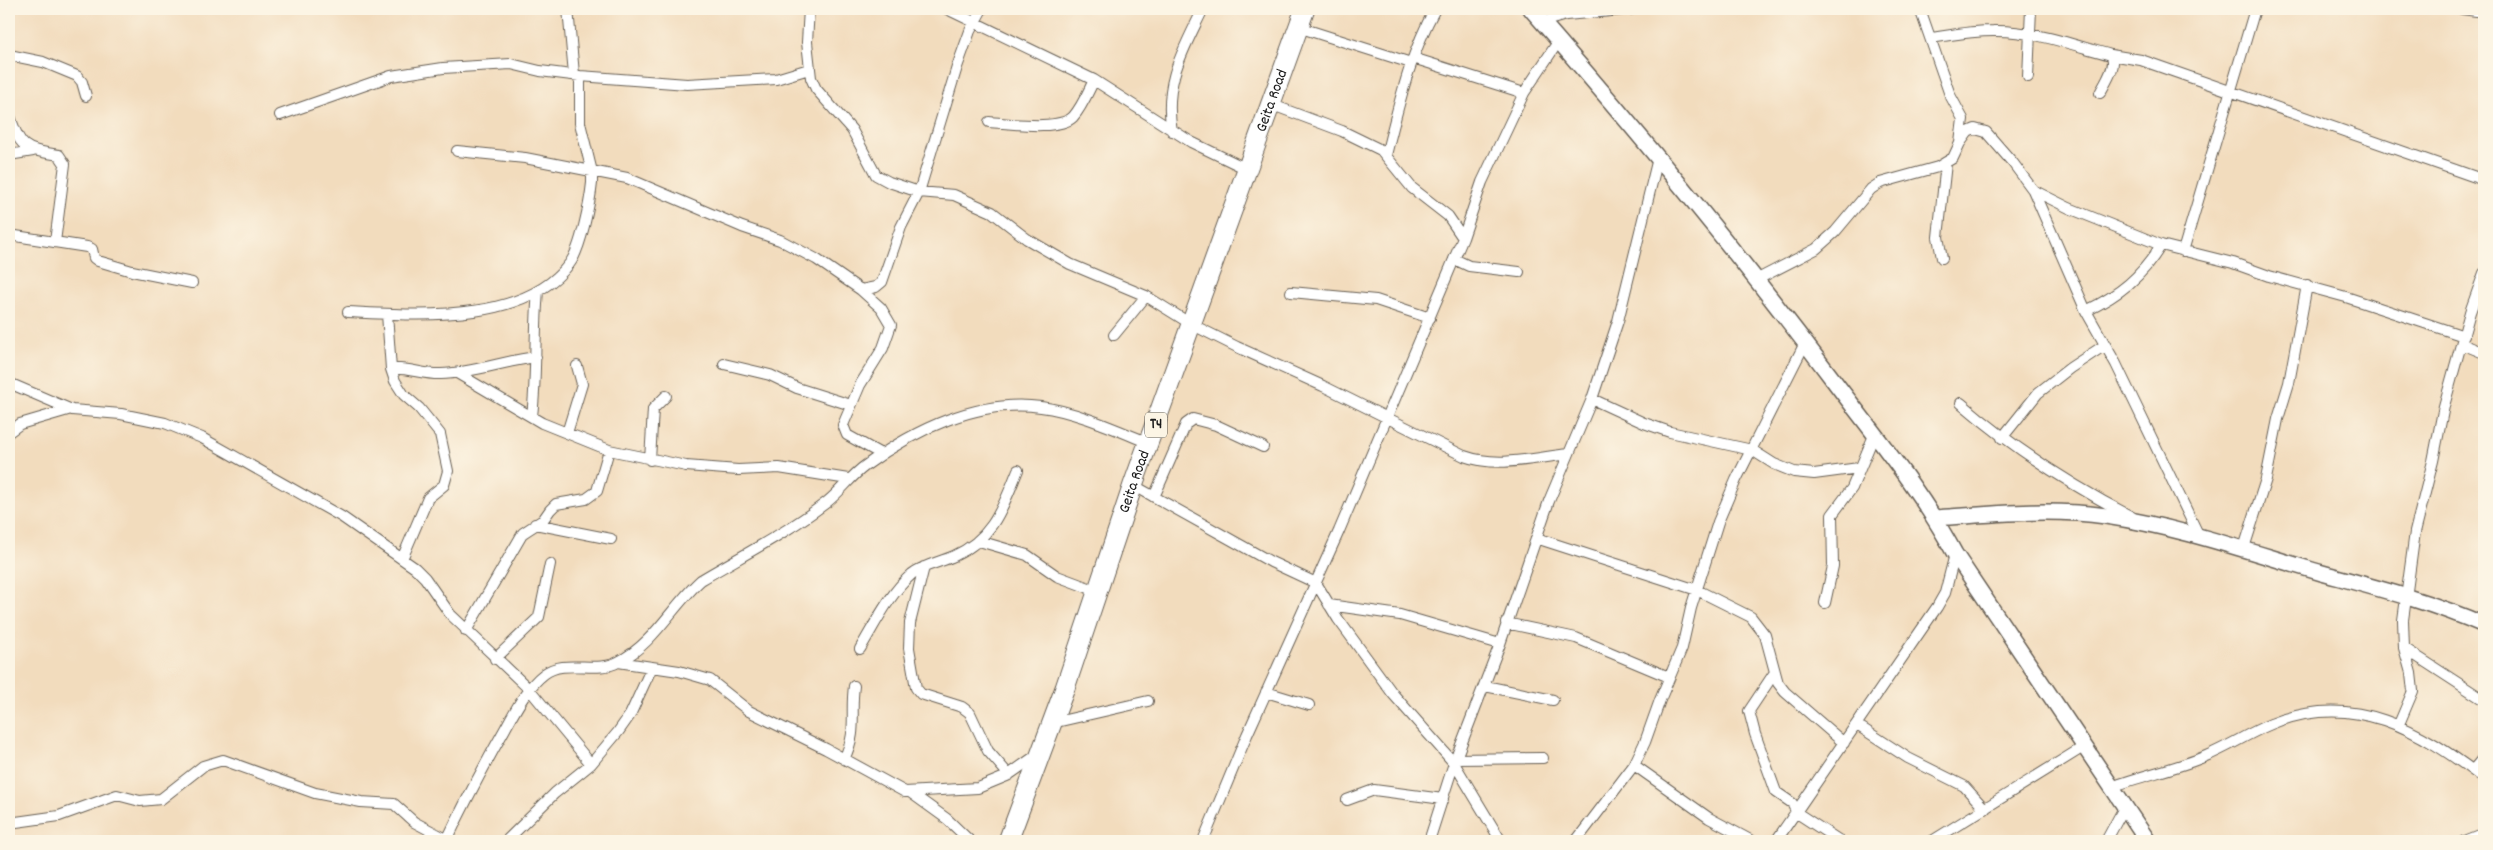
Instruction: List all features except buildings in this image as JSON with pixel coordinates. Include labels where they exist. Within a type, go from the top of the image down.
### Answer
[{"type":"highway","name":"Geita Road","points":[[1008,841],[1042,752],[1133,485],[1305,9]]},
{"type":"main road","points":[[1531,9],[1624,116],[1756,280],[1875,433],[1936,518],[1955,554],[2148,841]]},
{"type":"main road","points":[[1936,518],[2038,512],[2104,516],[2141,522],[2244,548],[2321,572],[2406,595],[2484,625]]},
{"type":"street","points":[[348,312],[440,315],[464,312],[514,301],[538,291],[561,274],[571,262],[577,251],[590,202],[592,172],[580,122],[577,75],[568,9]]},
{"type":"street","points":[[809,9],[807,42],[809,69],[816,89],[852,130],[876,175],[889,182],[918,192],[938,192],[954,195],[992,212],[1027,239],[1070,264],[1146,296],[1191,324],[1479,462],[1496,462],[1568,454]]},
{"type":"street","points":[[947,9],[1094,80],[1172,131],[1247,170]]},
{"type":"street","points":[[861,290],[881,284],[900,227],[918,192],[956,67],[974,22],[982,9]]},
{"type":"street","points":[[1172,131],[1168,107],[1174,71],[1203,9]]},
{"type":"street","points":[[1386,155],[1412,61],[1435,9]]},
{"type":"street","points":[[1542,22],[1566,15],[1634,9]]},
{"type":"street","points":[[1920,9],[1950,95],[1963,119],[1960,143]]},
{"type":"street","points":[[2028,77],[2031,9]]},
{"type":"street","points":[[2183,251],[2255,9]]},
{"type":"street","points":[[2462,9],[2484,12]]},
{"type":"street","points":[[1298,27],[1524,92]]},
{"type":"street","points":[[1931,38],[1994,31],[2030,35],[2110,55],[2141,60],[2484,180]]},
{"type":"street","points":[[1203,841],[1266,692],[1316,583],[1430,318],[1463,238],[1482,182],[1524,92],[1558,42]]},
{"type":"street","points":[[9,55],[43,62],[77,76],[82,82],[86,96]]},
{"type":"street","points":[[2100,92],[2113,66],[2113,59],[2110,55]]},
{"type":"street","points":[[280,115],[390,76],[443,68],[511,64],[540,71],[687,84],[776,79],[809,69]]},
{"type":"street","points":[[989,122],[1043,125],[1066,122],[1076,113],[1094,80]]},
{"type":"street","points":[[1270,104],[1357,137],[1386,155],[1412,188],[1448,216],[1463,238]]},
{"type":"street","points":[[9,114],[15,133],[33,151]]},
{"type":"street","points":[[1756,280],[1816,249],[1835,232],[1871,189],[1880,183],[1946,163],[1953,158],[1968,132],[1975,129],[1986,132],[2013,162],[2033,190],[2086,311],[2105,345],[2199,536]]},
{"type":"street","points":[[9,155],[33,151],[59,155],[65,164],[55,242]]},
{"type":"street","points":[[457,151],[525,158],[627,178],[742,227],[780,240],[836,271],[881,308],[891,325],[883,348],[851,405],[843,425],[847,436],[881,454]]},
{"type":"street","points":[[1429,841],[1454,761],[1485,686],[1536,538],[1568,454],[1592,400],[1618,321],[1658,158]]},
{"type":"street","points":[[1942,258],[1938,237],[1946,163]]},
{"type":"street","points":[[2033,190],[2078,212],[2161,245],[2233,263],[2269,276],[2307,285],[2463,340],[2484,353]]},
{"type":"street","points":[[9,234],[87,247],[92,249],[96,260],[132,271],[192,283]]},
{"type":"street","points":[[2086,311],[2125,290],[2139,277],[2161,245]]},
{"type":"street","points":[[1454,259],[1469,266],[1519,272]]},
{"type":"street","points":[[2399,724],[2413,692],[2411,673],[2404,648],[2403,620],[2415,532],[2433,461],[2444,406],[2470,312],[2484,273]]},
{"type":"street","points":[[2244,548],[2266,479],[2278,419],[2289,383],[2307,285]]},
{"type":"street","points":[[532,416],[538,291]]},
{"type":"street","points":[[1290,292],[1376,300],[1430,318]]},
{"type":"street","points":[[1114,335],[1146,296]]},
{"type":"street","points":[[387,314],[391,369],[404,395],[419,408],[440,434],[448,470],[444,485],[428,498],[402,559]]},
{"type":"street","points":[[1576,841],[1634,765],[1646,742],[1669,677],[1682,648],[1697,590],[1718,522],[1805,343]]},
{"type":"street","points":[[2002,438],[2038,393],[2070,368],[2105,345]]},
{"type":"street","points":[[391,369],[420,373],[457,373],[536,358]]},
{"type":"street","points":[[724,364],[770,375],[797,388],[851,405]]},
{"type":"street","points":[[567,433],[582,384],[577,366]]},
{"type":"street","points":[[457,373],[532,416],[609,450],[686,466],[729,469],[779,468],[848,479]]},
{"type":"street","points":[[9,383],[72,410],[121,414],[165,423],[202,438],[334,512],[402,559],[424,578],[450,614],[495,659],[530,690],[591,764]]},
{"type":"street","points":[[650,460],[653,409],[666,396]]},
{"type":"street","points":[[1592,400],[1635,420],[1670,432],[1752,450],[1785,470],[1814,474],[1858,468]]},
{"type":"street","points":[[1961,403],[2002,438],[2106,504],[2141,522]]},
{"type":"street","points":[[9,823],[59,816],[117,795],[140,801],[161,799],[203,766],[223,760],[315,793],[361,802],[394,804],[414,822],[448,840],[473,783],[530,690],[550,671],[565,668],[599,667],[618,662],[648,640],[686,594],[701,580],[828,501],[848,479],[881,454],[913,436],[954,417],[1015,406],[1040,406],[1054,409],[1108,426],[1149,443]]},
{"type":"street","points":[[9,432],[28,421],[72,410]]},
{"type":"street","points":[[1154,497],[1186,424],[1193,420],[1216,425],[1262,447]]},
{"type":"street","points":[[1825,602],[1833,566],[1832,515],[1852,488],[1858,468],[1875,433]]},
{"type":"street","points":[[466,631],[523,533],[543,520],[556,504],[592,496],[597,491],[609,450]]},
{"type":"street","points":[[860,650],[902,584],[916,571],[960,553],[979,541],[993,526],[1018,470]]},
{"type":"street","points":[[1133,485],[1272,562],[1316,583],[1328,605],[1393,694],[1454,761],[1497,840]]},
{"type":"street","points":[[535,524],[611,539]]},
{"type":"street","points":[[1536,538],[1697,590],[1744,613],[1757,624],[1765,636],[1778,683],[1785,692],[1844,743]]},
{"type":"street","points":[[979,541],[1027,555],[1057,576],[1097,591]]},
{"type":"street","points":[[1776,841],[1937,607],[1945,593],[1955,554]]},
{"type":"street","points":[[495,659],[538,617],[550,564]]},
{"type":"street","points":[[924,567],[910,623],[909,648],[916,688],[921,694],[962,707],[970,714],[988,751],[1009,775]]},
{"type":"street","points":[[1328,605],[1400,615],[1500,644]]},
{"type":"street","points":[[1506,623],[1576,638],[1669,677]]},
{"type":"street","points":[[2404,648],[2484,700]]},
{"type":"street","points":[[618,662],[652,667],[710,680],[749,711],[844,759],[896,789],[911,793],[978,788],[1009,775],[1042,752]]},
{"type":"street","points":[[506,841],[555,793],[591,764],[630,715],[652,667]]},
{"type":"street","points":[[1775,672],[1751,707],[1749,715],[1771,782],[1779,796],[1792,803],[1797,813],[1840,841]]},
{"type":"street","points":[[844,759],[854,736],[852,707],[854,686]]},
{"type":"street","points":[[1485,686],[1553,700]]},
{"type":"street","points":[[1266,692],[1309,705]]},
{"type":"street","points":[[1052,723],[1148,701]]},
{"type":"street","points":[[2112,787],[2190,763],[2270,725],[2306,714],[2334,712],[2359,714],[2399,724],[2430,740],[2484,778]]},
{"type":"street","points":[[1857,725],[1908,758],[1964,786],[1985,809]]},
{"type":"street","points":[[1932,841],[2085,746]]},
{"type":"street","points":[[2473,770],[2484,757]]},
{"type":"street","points":[[1454,761],[1543,758]]},
{"type":"street","points":[[1634,765],[1709,818],[1752,841]]},
{"type":"street","points":[[1347,800],[1374,790],[1443,799]]},
{"type":"street","points":[[911,793],[947,819],[970,841]]},
{"type":"street","points":[[2106,841],[2125,806]]},
{"type":"street","points":[[2464,841],[2484,833]]}]
